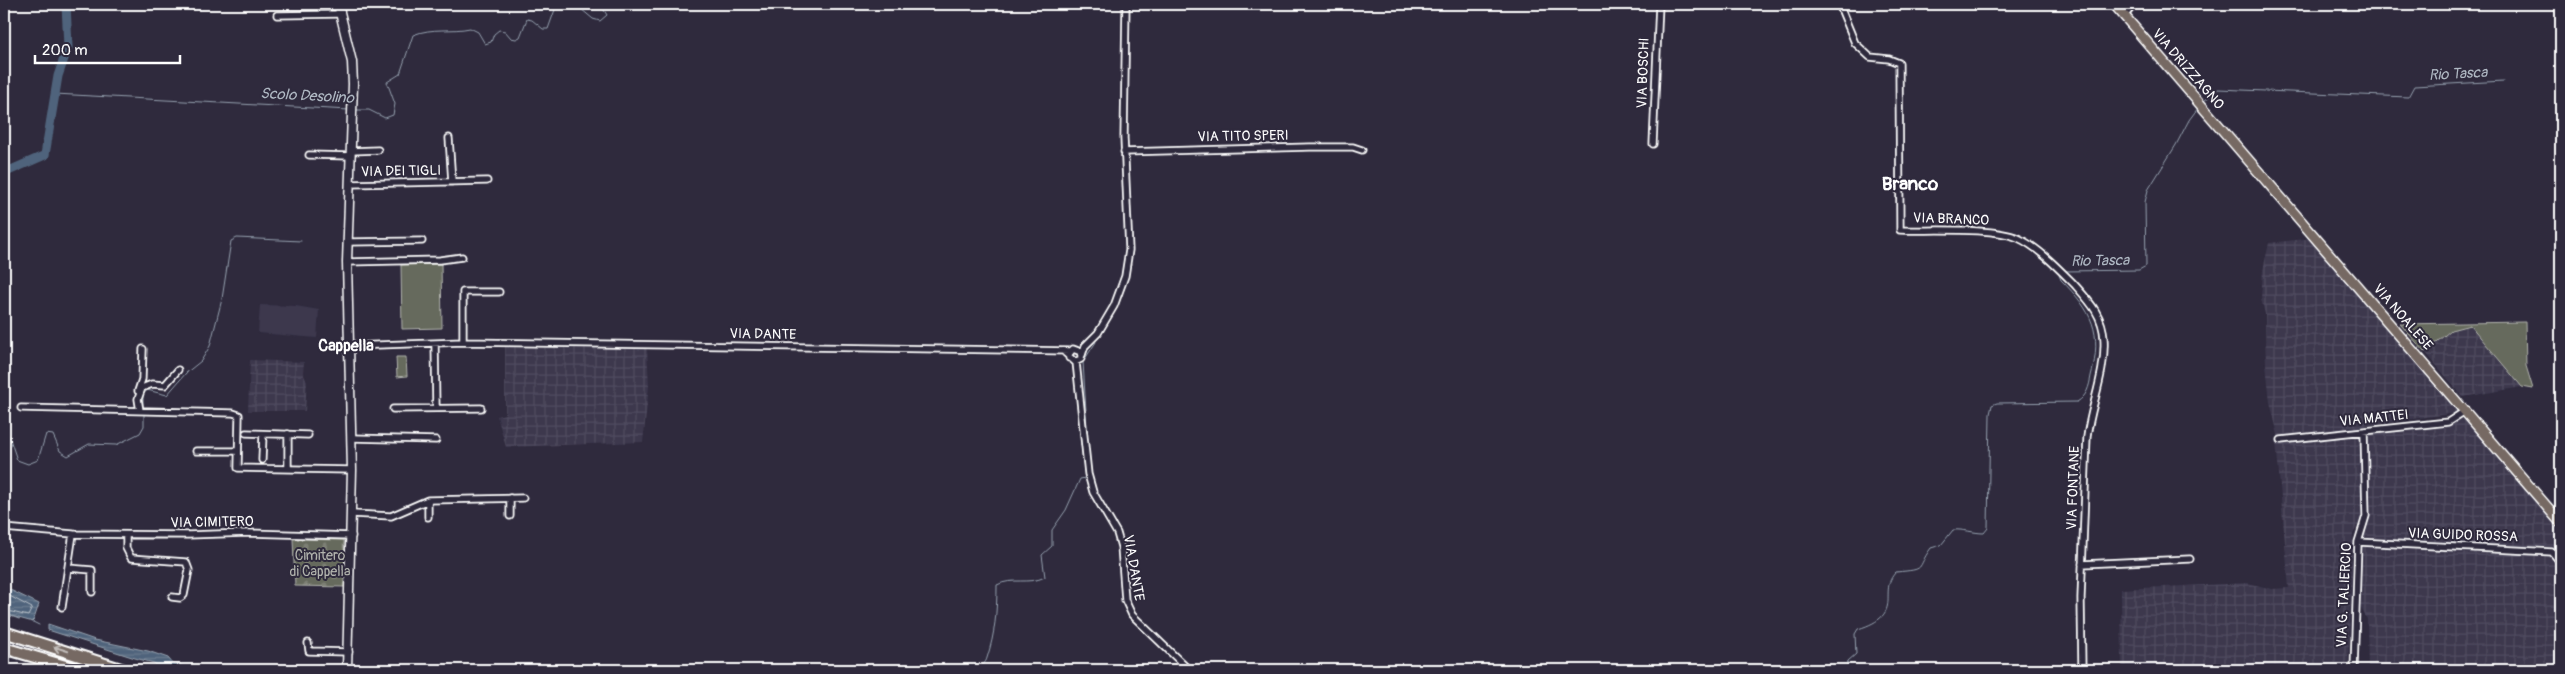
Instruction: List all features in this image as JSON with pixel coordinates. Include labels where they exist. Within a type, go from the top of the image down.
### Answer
[{"type":"highway","points":[[4,632],[124,670]]},
{"type":"highway","points":[[4,648],[79,670]]},
{"type":"main road","points":[[338,4],[352,68],[353,106],[347,262],[352,438],[351,587],[347,670]]},
{"type":"main road","name":"VIA DRIZZAGNO","points":[[2114,4],[2222,130]]},
{"type":"main road","name":"VIA NOALESE","points":[[2222,130],[2561,523]]},
{"type":"street","points":[[1062,351],[1076,362],[1082,355],[1085,346],[1098,332],[1114,306],[1125,276],[1129,226],[1124,152],[1126,4]]},
{"type":"street","name":"VIA BOSCHI","points":[[1653,144],[1659,4]]},
{"type":"street","name":"VIA BRANCO","points":[[1839,4],[1855,43],[1870,57],[1889,59],[1899,63],[1900,230],[2009,235],[2030,245],[2058,268],[2094,306],[2102,322],[2104,340],[2103,362],[2090,414]]},
{"type":"street","points":[[2124,15],[2133,4]]},
{"type":"street","points":[[277,15],[339,14]]},
{"type":"street","name":"VIA DEI TIGLI","points":[[449,138],[452,182]]},
{"type":"street","name":"VIA TITO SPERI","points":[[1124,152],[1353,147],[1362,150]]},
{"type":"street","points":[[310,155],[378,150]]},
{"type":"street","name":"VIA DEI TIGLI","points":[[350,184],[487,181]]},
{"type":"street","points":[[348,242],[422,241]]},
{"type":"street","points":[[347,262],[440,260],[462,257]]},
{"type":"street","points":[[463,342],[462,292],[499,292]]},
{"type":"street","points":[[435,342],[436,408]]},
{"type":"street","name":"VIA DANTE","points":[[350,346],[463,342],[1062,351],[1073,349]]},
{"type":"street","points":[[1073,349],[1085,346]]},
{"type":"street","points":[[139,411],[136,403],[142,379],[144,349]]},
{"type":"street","points":[[1073,349],[1080,350],[1082,355]]},
{"type":"street","points":[[1069,358],[1073,349]]},
{"type":"street","name":"VIA DANTE","points":[[1076,362],[1088,474],[1093,492],[1117,533],[1121,547],[1125,600],[1132,615],[1189,670]]},
{"type":"street","points":[[139,411],[138,399],[142,388],[152,384],[166,385],[178,370]]},
{"type":"street","points":[[21,408],[189,411],[239,415],[238,468],[352,470]]},
{"type":"street","points":[[392,409],[481,408]]},
{"type":"street","name":"VIA MATTEI","points":[[2281,440],[2448,422],[2465,411]]},
{"type":"street","name":"VIA FONTANE","points":[[2082,670],[2082,564],[2090,414]]},
{"type":"street","name":"VIA G. TALIERCIO","points":[[2354,670],[2358,542],[2366,516],[2364,432]]},
{"type":"street","points":[[246,433],[308,435]]},
{"type":"street","points":[[262,460],[263,434]]},
{"type":"street","points":[[288,434],[288,469]]},
{"type":"street","points":[[352,438],[436,440]]},
{"type":"street","points":[[196,451],[238,451]]},
{"type":"street","points":[[510,498],[510,516]]},
{"type":"street","points":[[352,514],[391,516],[428,500],[523,498]]},
{"type":"street","points":[[428,500],[428,517]]},
{"type":"street","name":"VIA CIMITERO","points":[[4,528],[73,534],[248,533],[352,536]]},
{"type":"street","points":[[62,607],[73,534]]},
{"type":"street","points":[[126,535],[126,548],[131,558],[186,562],[189,570],[184,595],[180,598],[172,597]]},
{"type":"street","name":"VIA GUIDO ROSSA","points":[[2358,542],[2552,552],[2561,563]]},
{"type":"street","points":[[2082,564],[2190,559]]},
{"type":"street","points":[[68,568],[92,570],[92,592]]},
{"type":"street","points":[[308,643],[309,651],[349,652]]},
{"type":"shaded area","points":[[2313,238],[2462,412],[2362,426],[2360,436],[2363,516],[2353,534],[2348,670],[2122,670],[2121,589],[2248,583],[2272,589],[2289,588],[2276,441],[2279,439],[2270,402],[2266,364],[2265,314],[2261,299],[2263,270],[2269,243]]},
{"type":"shaded area","points":[[260,305],[296,306],[319,310],[317,338],[258,333]]},
{"type":"shaded area","points":[[2470,325],[2522,387],[2463,397],[2425,352],[2451,330]]},
{"type":"shaded area","points":[[505,347],[647,349],[649,386],[643,442],[506,447],[497,416],[505,414]]},
{"type":"shaded area","points":[[250,360],[304,362],[303,373],[307,382],[305,411],[248,411]]},
{"type":"shaded area","points":[[2468,418],[2561,529],[2561,544],[2558,544],[2561,560],[2561,670],[2368,670],[2367,619],[2358,598],[2361,540],[2368,503],[2368,431]]},
{"type":"green space","points":[[441,264],[442,328],[402,329],[401,265]]},
{"type":"green space","points":[[2525,322],[2526,366],[2533,389],[2522,387],[2470,325],[2451,330],[2425,352],[2400,324]]},
{"type":"green space","points":[[396,357],[406,357],[407,376],[397,377]]},
{"type":"green space","name":"Cimitero di Cappella","points":[[293,539],[344,540],[345,587],[295,586]]},
{"type":"water","points":[[4,587],[39,604],[33,622],[4,614]]},
{"type":"water","points":[[48,624],[95,640],[148,651],[168,658],[174,665],[181,665],[191,670],[163,670],[154,663],[48,630]]},
{"type":"waterway","points":[[4,173],[45,155],[58,76],[68,47],[66,4]]},
{"type":"waterway","name":"Scolo Desolino","points":[[355,110],[369,110],[385,118],[393,115],[395,104],[387,82],[400,74],[413,35],[435,30],[470,28],[478,32],[485,44],[491,42],[494,34],[499,30],[505,31],[511,38],[516,39],[520,37],[527,19],[532,20],[543,29],[548,29],[557,4]]},
{"type":"waterway","name":"Scolo Desolino","points":[[575,4],[593,19],[600,21],[607,15],[600,4]]},
{"type":"waterway","name":"Rio Tasca","points":[[2204,101],[2218,89],[2408,97],[2414,86],[2504,81]]},
{"type":"waterway","name":"Scolo Desolino","points":[[55,94],[349,110]]},
{"type":"waterway","name":"Rio Tasca","points":[[2065,271],[2139,270],[2146,266],[2145,202],[2148,190],[2198,108]]},
{"type":"waterway","points":[[143,409],[143,395],[147,390],[167,395],[186,373],[201,361],[210,346],[222,299],[231,241],[237,238],[301,241]]},
{"type":"waterway","name":"Rio Tasca","points":[[1846,670],[1848,661],[1856,654],[1855,634],[1858,629],[1882,617],[1886,610],[1889,587],[1896,572],[1913,570],[1920,567],[1931,548],[1941,545],[1953,530],[1984,533],[1988,528],[1990,414],[1992,405],[1997,403],[2077,402],[2087,391],[2096,347],[2095,334],[2087,312],[2072,291],[2061,280],[2059,275],[2062,273]]},
{"type":"waterway","points":[[1088,444],[1083,362],[1096,342]]},
{"type":"waterway","points":[[4,427],[17,460],[28,464],[38,460],[46,434],[53,435],[60,451],[68,456],[89,444],[116,445],[140,433],[144,426],[144,414]]},
{"type":"waterway","points":[[978,670],[985,663],[992,640],[996,613],[997,585],[1045,577],[1042,555],[1052,546],[1052,530],[1066,510],[1080,479],[1085,478],[1081,444]]},
{"type":"waterway","points":[[11,616],[19,619]]},
{"type":"waterway","points":[[33,622],[39,625]]},
{"type":"waterway","name":"Rio Tasca","points":[[1808,670],[1813,670]]},
{"type":"district","name":"Branco","points":[[1910,184]]},
{"type":"district","name":"Cappella","points":[[346,346]]}]
